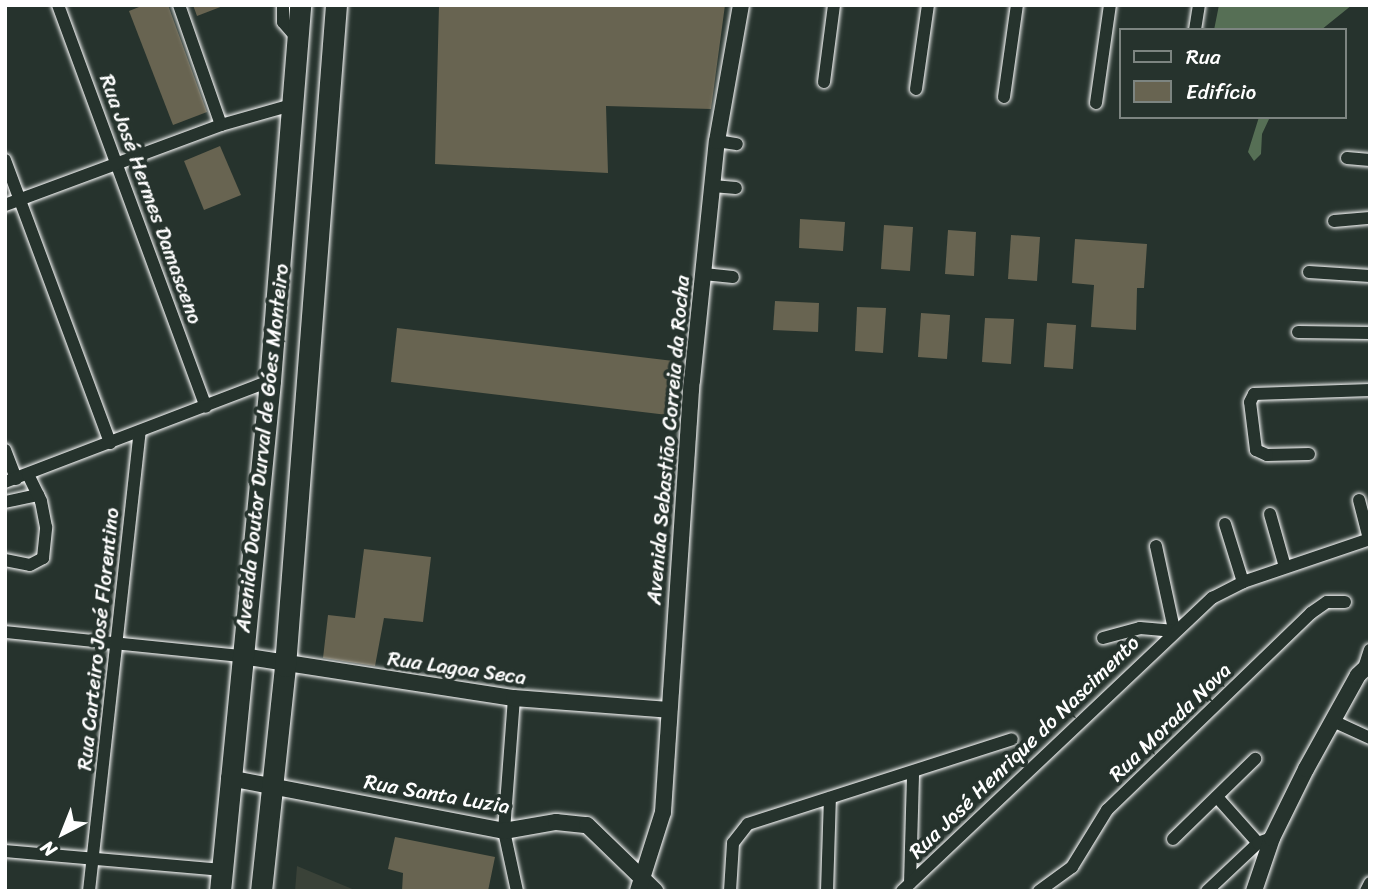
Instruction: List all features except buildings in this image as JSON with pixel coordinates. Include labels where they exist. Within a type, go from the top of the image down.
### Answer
[{"type":"highway","name":"Avenida Doutor Durval de Góes Monteiro","points":[[221,880],[270,381],[295,104],[300,5]]},
{"type":"highway","name":"Avenida Doutor Durval de Góes Monteiro","points":[[261,891],[285,666],[336,5]]},
{"type":"street","name":"Rua José Hermes Damasceno","points":[[58,5],[120,165],[206,407]]},
{"type":"street","points":[[178,5],[221,125]]},
{"type":"street","points":[[283,5],[283,22],[298,40]]},
{"type":"street","name":"Avenida Sebastião Correia da Rocha","points":[[641,884],[663,811],[678,536],[717,141],[741,5]]},
{"type":"street","points":[[824,82],[834,5]]},
{"type":"street","points":[[916,89],[928,5]]},
{"type":"street","points":[[1004,97],[1017,5]]},
{"type":"street","points":[[1096,103],[1110,5]]},
{"type":"street","points":[[1195,28],[1199,5]]},
{"type":"street","points":[[5,205],[120,165],[221,125],[295,104]]},
{"type":"street","points":[[717,141],[737,144]]},
{"type":"street","points":[[1347,158],[1370,160]]},
{"type":"street","points":[[5,160],[110,443]]},
{"type":"street","points":[[713,186],[736,188]]},
{"type":"street","points":[[1334,221],[1370,218]]},
{"type":"street","points":[[1308,272],[1370,276]]},
{"type":"street","points":[[704,274],[733,277]]},
{"type":"street","points":[[1298,332],[1370,332]]},
{"type":"street","points":[[16,478],[270,381]]},
{"type":"street","points":[[1309,454],[1267,455],[1256,450],[1250,402],[1254,394],[1370,390]]},
{"type":"street","name":"Rua Carteiro José Florentino","points":[[89,891],[141,432]]},
{"type":"street","points":[[5,450],[16,478],[38,495],[46,527],[43,558],[30,565],[5,560]]},
{"type":"street","points":[[5,502],[38,495]]},
{"type":"street","name":"Rua José Henrique do Nascimento","points":[[906,887],[1173,630],[1212,598],[1242,582],[1369,539],[1359,500]]},
{"type":"street","points":[[1269,514],[1285,567]]},
{"type":"street","points":[[1225,524],[1242,582]]},
{"type":"street","points":[[1156,546],[1173,630]]},
{"type":"street","name":"Rua Morada Nova","points":[[1039,891],[1072,867],[1107,810],[1311,613],[1327,602],[1345,602]]},
{"type":"street","name":"Rua José Henrique do Nascimento","points":[[1103,638],[1140,628],[1173,630]]},
{"type":"street","points":[[5,632],[242,656]]},
{"type":"street","points":[[1254,891],[1265,841],[1367,666],[1370,649]]},
{"type":"street","name":"Rua Lagoa Seca","points":[[242,656],[285,666],[514,698],[669,710]]},
{"type":"street","points":[[514,698],[505,831],[517,891]]},
{"type":"street","points":[[1334,721],[1370,738]]},
{"type":"street","points":[[730,891],[731,856],[740,831],[748,824],[914,773],[1012,739]]},
{"type":"street","points":[[1173,839],[1255,759]]},
{"type":"street","points":[[906,887],[914,773]]},
{"type":"street","name":"Rua Santa Luzia","points":[[229,778],[272,784],[505,831],[556,822],[587,825],[641,884],[655,891]]},
{"type":"street","points":[[1216,797],[1265,841]]},
{"type":"street","points":[[827,891],[830,798]]},
{"type":"street","points":[[1207,891],[1265,841]]},
{"type":"street","points":[[5,851],[92,859],[221,880]]},
{"type":"street","points":[[1366,891],[1370,883]]},
{"type":"shaded area","points":[[297,866],[357,891],[295,891]]},
{"type":"green space","points":[[1219,5],[1352,5],[1323,28],[1214,28]]},
{"type":"green space","points":[[1258,119],[1269,119],[1262,134],[1261,154],[1254,161],[1248,152]]}]
